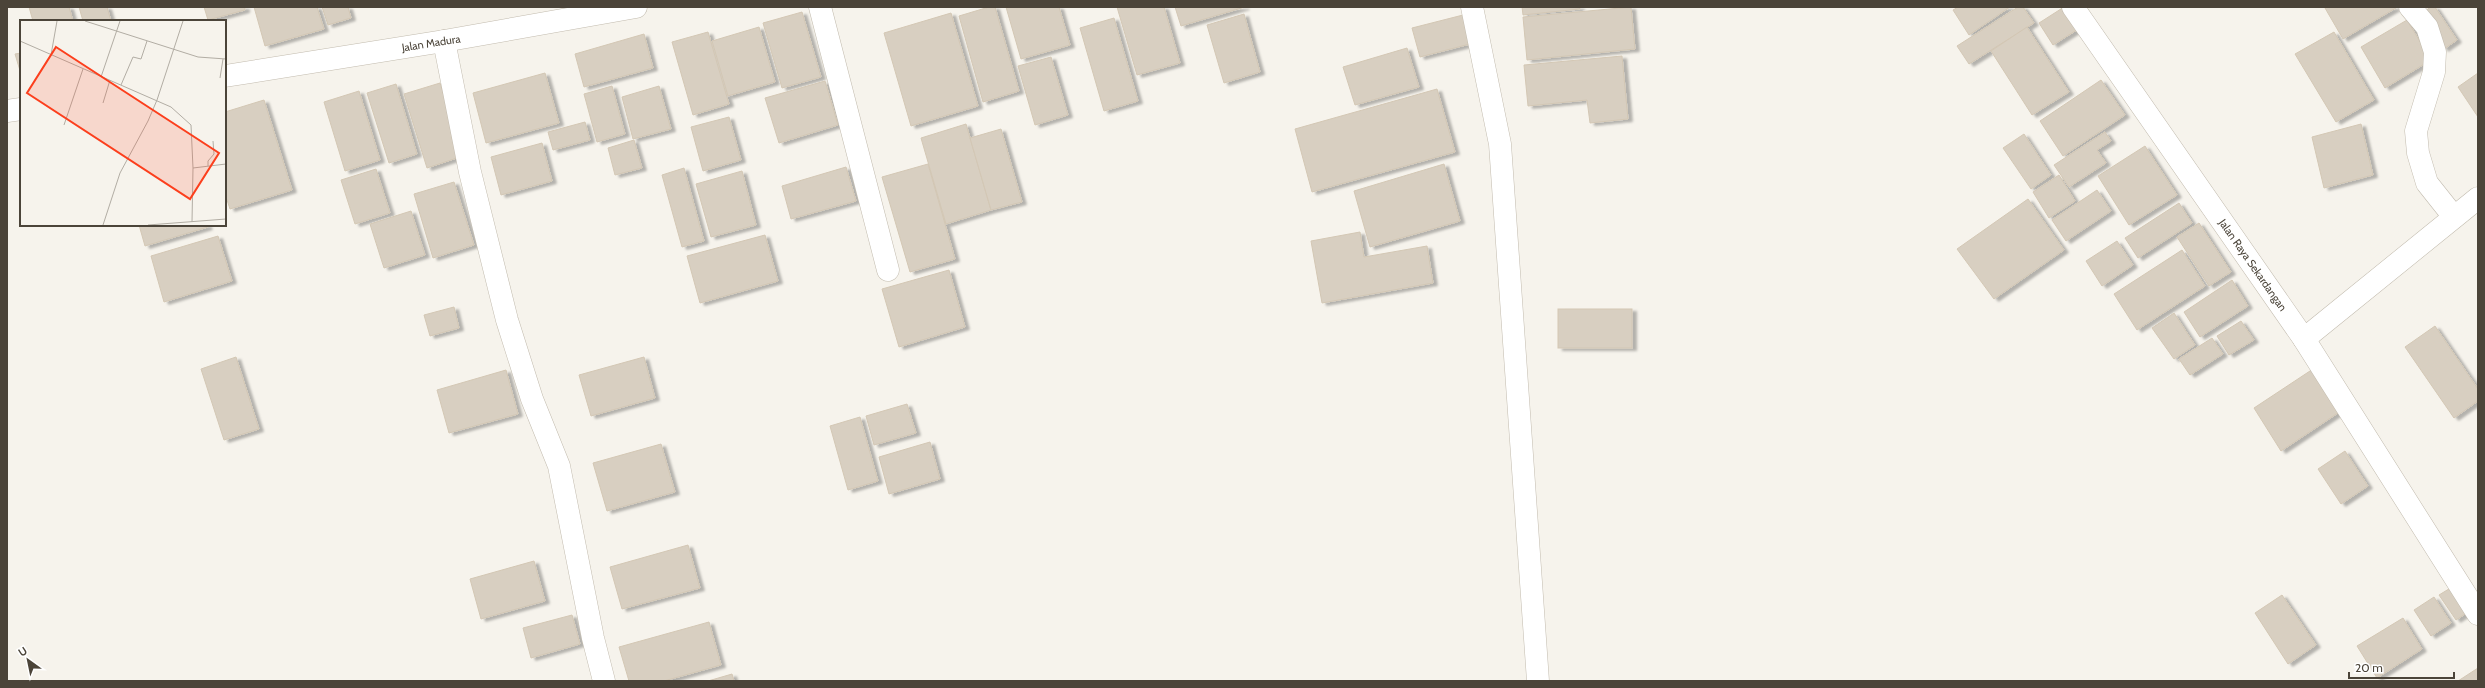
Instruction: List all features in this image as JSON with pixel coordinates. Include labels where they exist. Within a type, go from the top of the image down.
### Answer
[{"type":"street","name":"Jalan Madura","points":[[226,76],[444,41],[636,7]]},
{"type":"street","points":[[820,7],[888,270]]},
{"type":"street","points":[[1472,7],[1500,144],[1538,681]]},
{"type":"street","name":"Jalan Raya Sekardangan","points":[[2073,7],[2304,339],[2478,614]]},
{"type":"street","points":[[2410,7],[2427,27],[2436,52],[2434,72],[2416,131],[2418,153],[2427,183],[2454,217]]},
{"type":"street","points":[[444,41],[470,172],[507,320],[532,399],[558,466],[593,638],[604,681]]},
{"type":"street","points":[[7,111],[20,108]]},
{"type":"street","points":[[2304,339],[2478,198]]},
{"type":"building","points":[[29,7],[69,7],[73,20],[33,20]]},
{"type":"building","points":[[79,7],[107,7],[111,20],[83,20]]},
{"type":"building","points":[[204,7],[245,7],[245,10],[208,20]]},
{"type":"building","points":[[254,7],[317,7],[324,29],[265,46]]},
{"type":"building","points":[[322,7],[348,7],[351,18],[328,25]]},
{"type":"building","points":[[989,7],[995,7],[1019,91],[983,102],[959,16]]},
{"type":"building","points":[[1006,7],[1059,7],[1070,45],[1021,59]]},
{"type":"building","points":[[1117,7],[1164,7],[1180,63],[1137,75]]},
{"type":"building","points":[[1175,7],[1245,7],[1181,26]]},
{"type":"building","points":[[1522,7],[1580,7],[1580,9],[1523,15]]},
{"type":"building","points":[[1631,7],[1635,49],[1527,60],[1523,17]]},
{"type":"building","points":[[1958,7],[2010,7],[1969,35],[1953,10]]},
{"type":"building","points":[[2018,7],[2023,7],[2034,23],[1969,64],[1957,46]]},
{"type":"building","points":[[2064,7],[2080,28],[2053,45],[2039,23]]},
{"type":"building","points":[[2431,7],[2435,7],[2457,40],[2444,49],[2420,14]]},
{"type":"building","points":[[2325,8],[2396,8],[2343,39]]},
{"type":"building","points":[[802,12],[821,77],[782,88],[763,23]]},
{"type":"building","points":[[951,13],[978,106],[911,126],[884,33]]},
{"type":"building","points":[[1244,14],[1260,72],[1224,83],[1207,25]]},
{"type":"building","points":[[1463,15],[1470,44],[1420,57],[1412,28]]},
{"type":"building","points":[[1114,18],[1138,101],[1104,111],[1080,28]]},
{"type":"building","points":[[2407,20],[2431,60],[2385,88],[2361,47]]},
{"type":"building","points":[[759,27],[775,82],[728,96],[712,41]]},
{"type":"building","points":[[2027,27],[2069,92],[2032,115],[1991,51]]},
{"type":"building","points":[[708,32],[729,104],[693,115],[672,42]]},
{"type":"building","points":[[2334,32],[2374,100],[2336,122],[2295,54]]},
{"type":"building","points":[[644,34],[653,68],[584,87],[575,54]]},
{"type":"building","points":[[1407,48],[1419,87],[1355,105],[1343,67]]},
{"type":"building","points":[[20,53],[20,71],[15,54]]},
{"type":"building","points":[[1622,56],[1628,119],[1590,123],[1587,100],[1528,106],[1524,65]]},
{"type":"building","points":[[1051,57],[1068,115],[1035,125],[1018,66]]},
{"type":"building","points":[[545,73],[559,123],[486,143],[473,93]]},
{"type":"building","points":[[2478,73],[2478,117],[2458,87]]},
{"type":"building","points":[[2101,80],[2125,115],[2063,156],[2040,121]]},
{"type":"building","points":[[825,81],[838,125],[779,143],[765,98]]},
{"type":"building","points":[[440,83],[463,156],[427,168],[404,94]]},
{"type":"building","points":[[396,84],[417,154],[389,163],[367,93]]},
{"type":"building","points":[[612,86],[625,134],[597,142],[584,94]]},
{"type":"building","points":[[659,86],[671,129],[633,139],[622,97]]},
{"type":"building","points":[[1437,89],[1455,152],[1312,192],[1295,129]]},
{"type":"building","points":[[359,91],[380,160],[345,171],[324,102]]},
{"type":"building","points":[[264,100],[292,190],[230,209],[226,197],[226,112]]},
{"type":"building","points":[[729,117],[741,160],[703,171],[691,127]]},
{"type":"building","points":[[585,122],[590,140],[553,150],[548,132]]},
{"type":"building","points":[[966,124],[991,210],[946,224],[921,138]]},
{"type":"building","points":[[2361,124],[2373,175],[2324,188],[2312,137]]},
{"type":"building","points":[[1001,129],[1022,202],[991,210],[970,138]]},
{"type":"building","points":[[2105,132],[2111,141],[2097,150],[2106,163],[2069,187],[2054,165]]},
{"type":"building","points":[[2024,134],[2051,175],[2031,189],[2003,148]]},
{"type":"building","points":[[634,140],[642,168],[615,175],[608,148]]},
{"type":"building","points":[[542,143],[552,181],[501,195],[491,157]]},
{"type":"building","points":[[2145,146],[2177,195],[2129,225],[2098,176]]},
{"type":"building","points":[[928,164],[955,259],[910,272],[882,177]]},
{"type":"building","points":[[1444,164],[1460,221],[1370,247],[1354,191]]},
{"type":"building","points":[[846,167],[856,201],[791,219],[782,186]]},
{"type":"building","points":[[684,168],[704,241],[682,247],[662,175]]},
{"type":"building","points":[[376,169],[390,213],[355,224],[341,180]]},
{"type":"building","points":[[742,171],[756,225],[711,237],[696,184]]},
{"type":"building","points":[[2059,175],[2075,201],[2049,218],[2033,192]]},
{"type":"building","points":[[454,182],[474,245],[433,258],[414,194]]},
{"type":"building","points":[[2097,190],[2111,211],[2066,241],[2052,220]]},
{"type":"building","points":[[2028,199],[2064,250],[1994,299],[1957,249]]},
{"type":"building","points":[[2179,203],[2192,223],[2138,258],[2125,238]]},
{"type":"building","points":[[411,211],[425,255],[384,268],[370,224]]},
{"type":"building","points":[[2199,223],[2231,272],[2209,286],[2177,237]]},
{"type":"building","points":[[139,226],[208,227],[145,246]]},
{"type":"building","points":[[1360,232],[1364,257],[1427,246],[1433,283],[1322,303],[1311,241]]},
{"type":"building","points":[[765,235],[778,281],[700,303],[687,256]]},
{"type":"building","points":[[218,236],[232,281],[164,302],[151,256]]},
{"type":"building","points":[[2117,241],[2133,265],[2102,286],[2086,261]]},
{"type":"building","points":[[2182,250],[2205,286],[2137,330],[2114,294]]},
{"type":"building","points":[[949,270],[965,327],[899,347],[882,289]]},
{"type":"building","points":[[2232,280],[2248,306],[2200,337],[2184,312]]},
{"type":"building","points":[[454,307],[459,328],[430,336],[424,315]]},
{"type":"building","points":[[1558,309],[1632,309],[1632,348],[1558,348]]},
{"type":"building","points":[[2174,313],[2195,345],[2174,359],[2152,328]]},
{"type":"building","points":[[2241,321],[2254,340],[2229,355],[2217,336]]},
{"type":"building","points":[[2435,326],[2478,389],[2478,401],[2454,418],[2405,347]]},
{"type":"building","points":[[2212,338],[2223,354],[2190,375],[2179,359]]},
{"type":"building","points":[[236,357],[259,429],[224,440],[201,369]]},
{"type":"building","points":[[644,357],[655,398],[591,416],[579,375]]},
{"type":"building","points":[[2313,369],[2341,411],[2281,451],[2254,408]]},
{"type":"building","points":[[506,370],[518,414],[449,433],[437,390]]},
{"type":"building","points":[[907,404],[916,433],[874,445],[866,416]]},
{"type":"building","points":[[860,417],[878,481],[848,490],[830,426]]},
{"type":"building","points":[[930,442],[940,479],[889,494],[879,457]]},
{"type":"building","points":[[661,444],[675,492],[607,511],[593,463]]},
{"type":"building","points":[[2345,451],[2368,486],[2341,504],[2318,469]]},
{"type":"building","points":[[688,545],[700,588],[622,609],[610,567]]},
{"type":"building","points":[[534,561],[545,601],[481,619],[470,579]]},
{"type":"building","points":[[2457,584],[2473,609],[2456,620],[2439,595]]},
{"type":"building","points":[[2282,595],[2316,645],[2288,664],[2255,613]]},
{"type":"building","points":[[2434,597],[2451,623],[2431,636],[2414,610]]},
{"type":"building","points":[[572,615],[580,644],[531,658],[523,628]]},
{"type":"building","points":[[2403,618],[2422,649],[2377,678],[2357,646]]},
{"type":"building","points":[[709,622],[721,665],[664,681],[629,681],[619,647]]},
{"type":"building","points":[[2478,668],[2478,681],[2458,681]]},
{"type":"building","points":[[732,674],[734,681],[708,681]]}]
